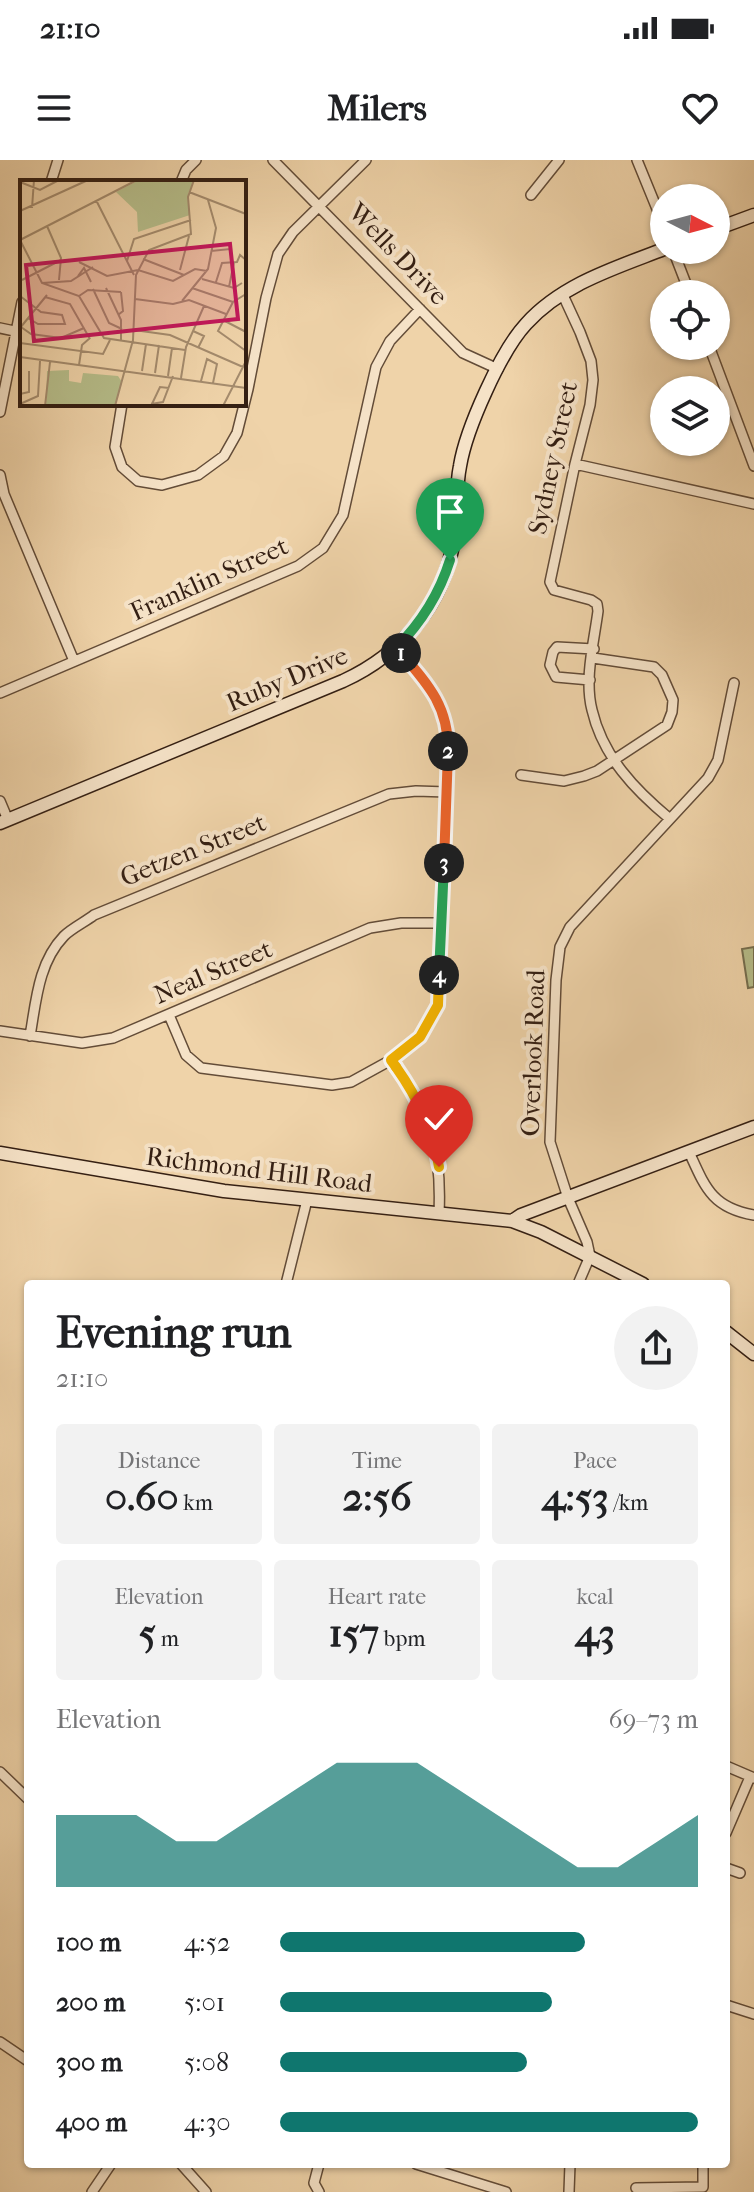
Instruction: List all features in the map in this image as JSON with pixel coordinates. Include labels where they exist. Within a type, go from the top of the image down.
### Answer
[{"type":"street","points":[[52,180],[58,160]]},
{"type":"street","points":[[182,180],[196,160]]},
{"type":"street","name":"Wells Drive","points":[[273,160],[463,353],[498,369]]},
{"type":"street","points":[[246,397],[278,254],[293,232],[366,160]]},
{"type":"street","points":[[531,195],[559,160]]},
{"type":"street","points":[[637,160],[650,192]]},
{"type":"street","points":[[730,224],[754,215]]},
{"type":"street","name":"Ruby Drive","points":[[4,822],[343,681],[396,648],[416,627],[443,580],[454,542],[461,457],[468,435],[512,342],[525,325],[562,293],[650,255]]},
{"type":"street","name":"Sydney Street","points":[[562,293],[591,361],[593,380],[550,582],[558,592],[586,598],[597,604],[593,653]]},
{"type":"street","name":"Franklin Street","points":[[0,693],[298,566],[323,548],[343,515],[376,367],[390,341],[420,309]]},
{"type":"street","points":[[0,328],[19,332],[0,412]]},
{"type":"street","points":[[714,360],[754,466]]},
{"type":"street","points":[[122,406],[115,447],[122,467],[138,481],[162,485],[198,475],[224,456],[237,433],[244,406]]},
{"type":"street","points":[[575,464],[754,504]]},
{"type":"street","points":[[0,475],[4,494],[74,661]]},
{"type":"street","points":[[521,775],[564,781],[597,771],[667,725],[673,700],[662,675],[654,667],[557,647],[550,665],[556,677],[590,680]]},
{"type":"street","points":[[169,1015],[186,1055],[201,1068],[332,1085],[351,1082],[391,1060],[420,1037],[438,1005],[447,733],[441,707],[430,686],[396,648]]},
{"type":"street","points":[[593,653],[591,709],[605,745],[640,794],[670,819]]},
{"type":"street","name":"Overlook Road","points":[[590,1256],[550,1142],[560,947],[570,927],[708,778],[718,760],[734,683]]},
{"type":"street","name":"Getzen Street","points":[[30,1036],[39,982],[51,955],[64,936],[94,915],[389,794],[447,792]]},
{"type":"street","points":[[0,801],[4,822]]},
{"type":"street","name":"Neal Street","points":[[0,1031],[82,1043],[113,1038],[370,928],[401,923],[441,923]]},
{"type":"street","points":[[391,1060],[412,1090],[430,1130],[440,1174],[439,1213]]},
{"type":"street","points":[[512,1221],[754,1127]]},
{"type":"street","points":[[689,1152],[705,1188],[715,1199],[731,1210],[754,1215]]},
{"type":"street","name":"Richmond Hill Road","points":[[1,1157],[213,1189],[512,1221],[541,1232],[635,1280]]},
{"type":"street","points":[[287,1280],[307,1200]]},
{"type":"street","points":[[580,1280],[590,1256]]},
{"type":"street","points":[[730,1335],[754,1354]]},
{"type":"street","points":[[730,1768],[752,1778],[730,1825]]},
{"type":"street","points":[[0,1772],[24,1795]]},
{"type":"street","points":[[730,1869],[740,1873]]},
{"type":"street","points":[[730,2006],[754,2014]]},
{"type":"street","points":[[1,2047],[24,2059]]},
{"type":"street","points":[[92,2192],[108,2168]]},
{"type":"street","points":[[185,2168],[206,2192]]},
{"type":"street","points":[[318,2168],[314,2183],[319,2192]]},
{"type":"street","points":[[429,2168],[506,2192]]},
{"type":"street","points":[[569,2192],[570,2168]]},
{"type":"street","points":[[636,2188],[703,2187],[703,2168]]},
{"type":"green space","points":[[754,947],[754,987],[748,988],[742,949]]},
{"type":"route","points":[[439,1167],[430,1130],[420,1106],[391,1060],[420,1037],[438,1005],[448,742],[441,707],[430,686],[396,648],[429,608],[450,560]]}]
